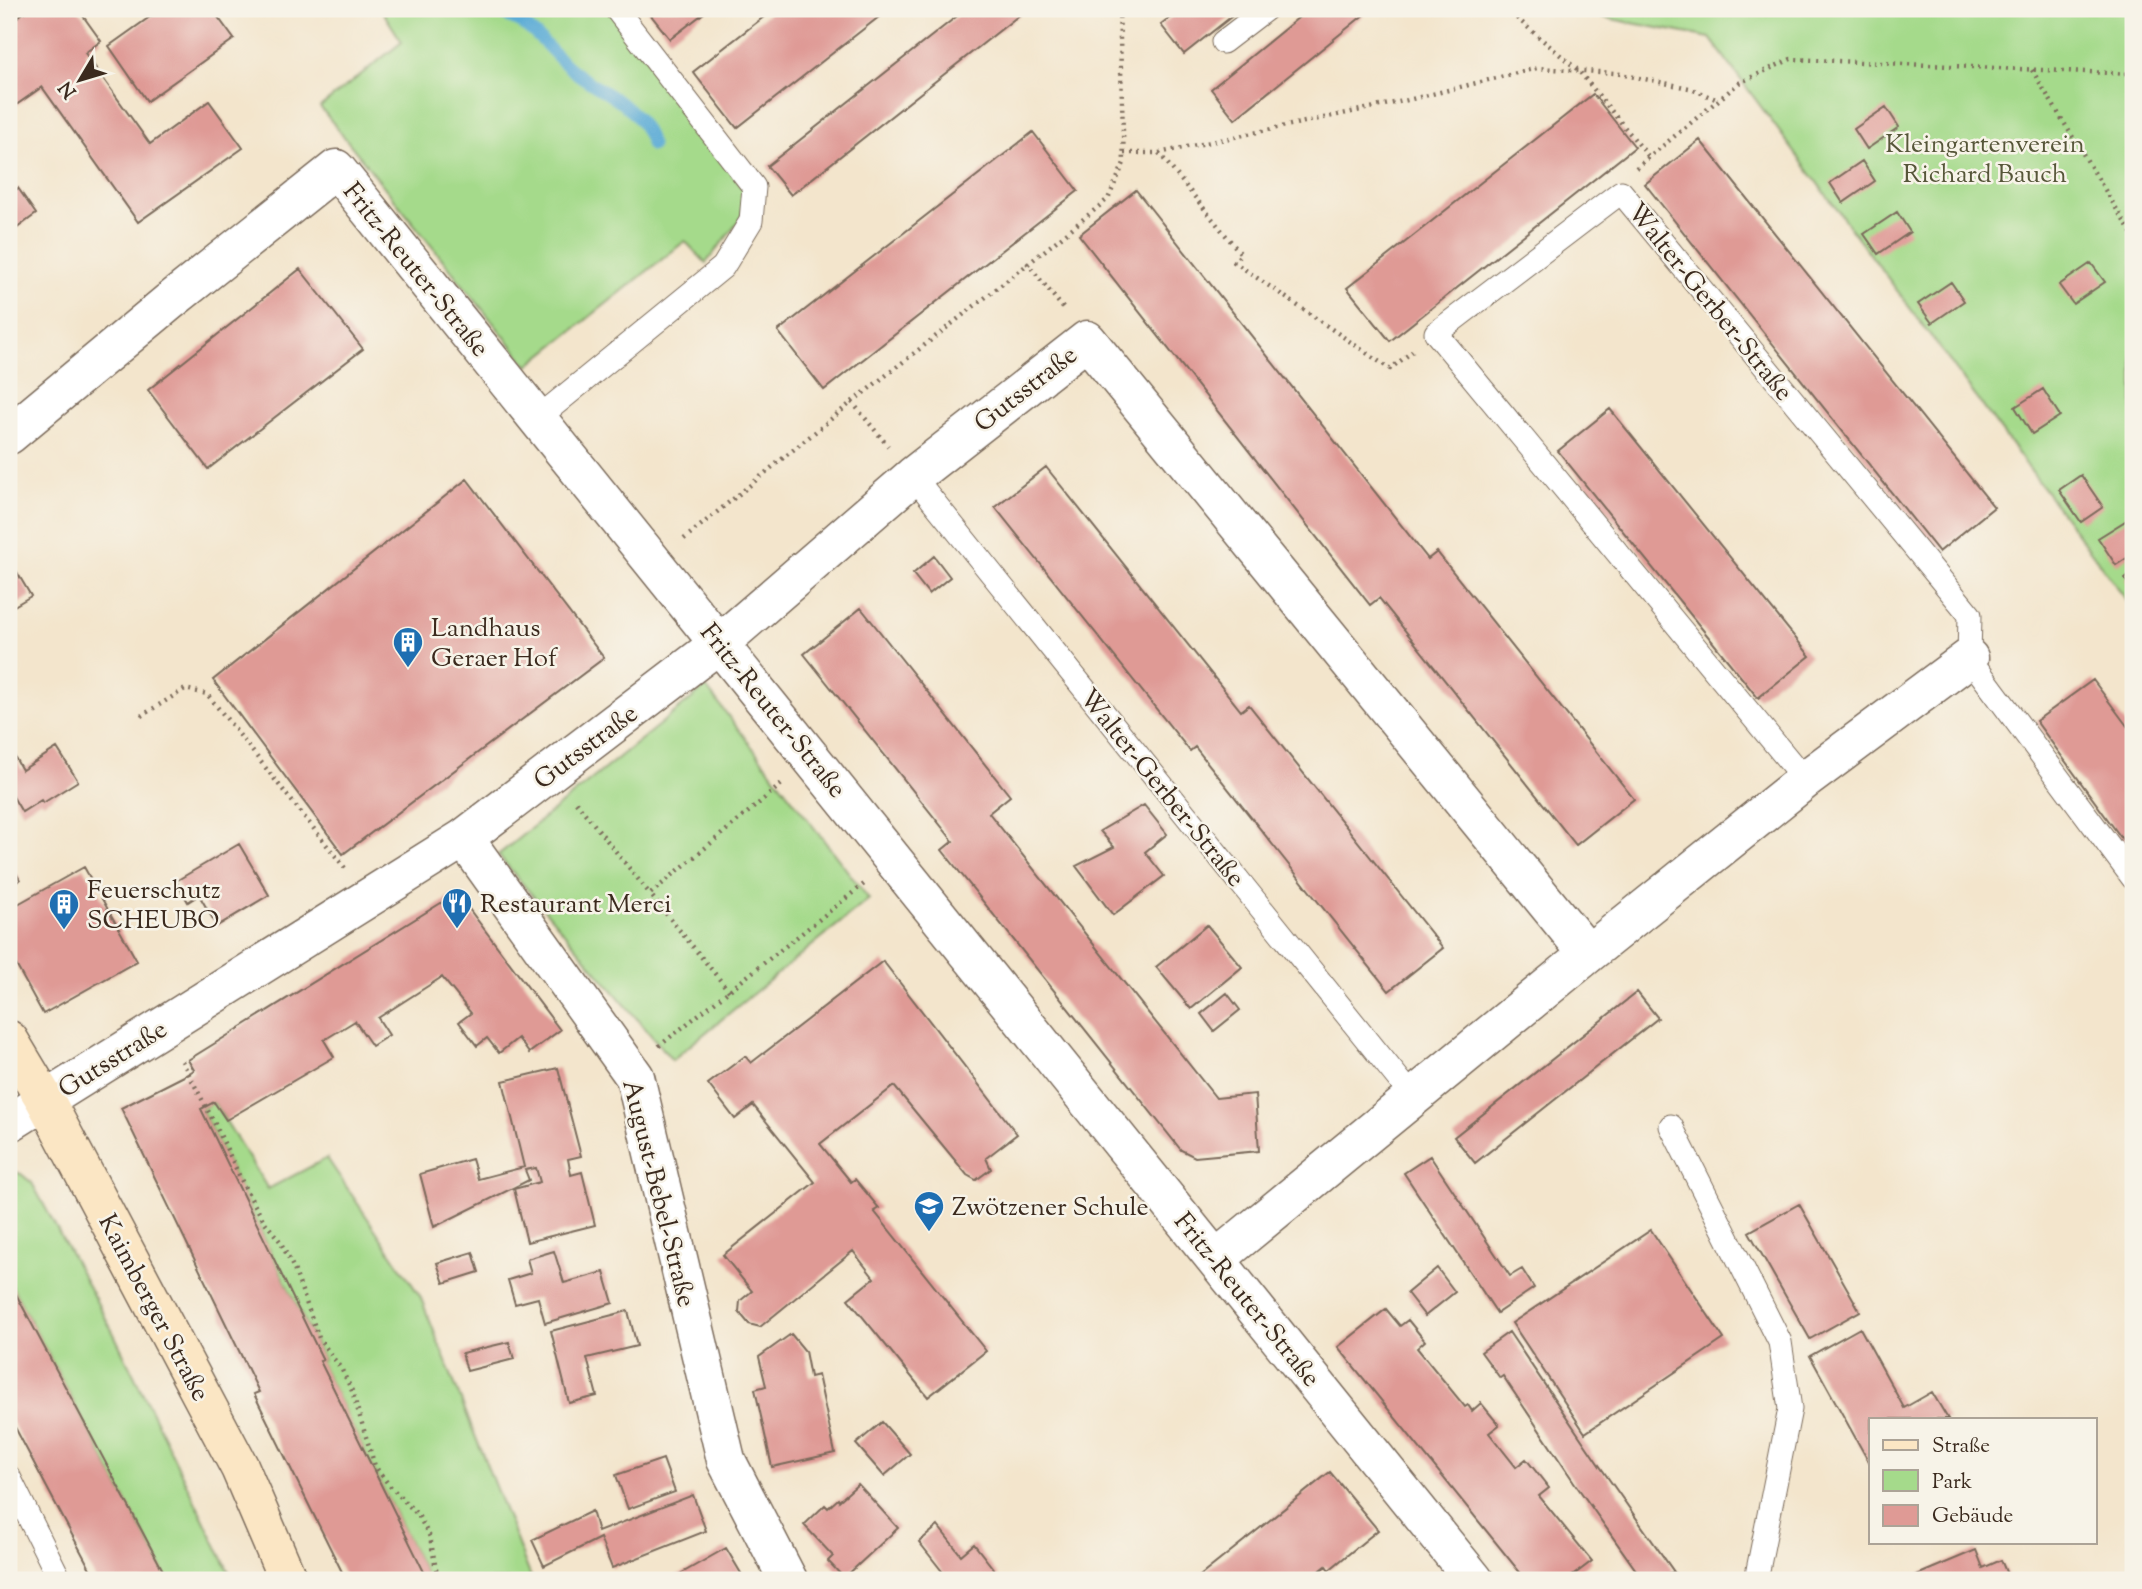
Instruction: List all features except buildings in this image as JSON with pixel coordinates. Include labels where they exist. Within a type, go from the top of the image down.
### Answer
[{"type":"main road","name":"Kaimberger Straße","points":[[9,1040],[45,1100],[240,1468],[288,1580]]},
{"type":"street","name":"Fritz-Reuter-Straße","points":[[9,435],[169,302],[336,169],[1474,1580]]},
{"type":"street","points":[[1087,340],[1588,954]]},
{"type":"street","name":"Gutsstraße","points":[[9,1123],[464,838],[720,643],[913,476],[1087,340]]},
{"type":"street","points":[[1216,1259],[1805,780],[1969,659]]},
{"type":"street","name":"August-Bebel-Straße","points":[[464,838],[635,1077],[726,1460],[788,1580]]},
{"type":"lane","points":[[538,418],[723,267],[751,221],[754,187],[617,9]]},
{"type":"lane","points":[[1223,42],[1266,9]]},
{"type":"lane","name":"Walter-Gerber-Straße","points":[[1436,332],[1621,192],[1970,615],[1969,659]]},
{"type":"lane","points":[[1436,332],[1805,780]]},
{"type":"lane","name":"Walter-Gerber-Straße","points":[[913,476],[1413,1097]]},
{"type":"lane","points":[[1969,659],[2133,878]]},
{"type":"lane","points":[[1671,1126],[1780,1342],[1790,1409],[1756,1580]]},
{"type":"lane","points":[[9,1476],[60,1580]]},
{"type":"path","points":[[655,562],[1108,199],[1124,163],[1119,9]]},
{"type":"path","points":[[1506,9],[1578,70],[1649,157]]},
{"type":"path","points":[[1621,192],[1632,171],[1718,100],[1740,83],[1791,59],[2133,74]]},
{"type":"path","points":[[1124,153],[1159,153],[1408,100],[1537,68],[1615,73],[1689,88],[1718,100]]},
{"type":"path","points":[[2032,70],[2133,236]]},
{"type":"path","points":[[1159,153],[1241,254],[1234,262],[1390,369],[1436,332]]},
{"type":"path","points":[[1028,264],[1087,340]]},
{"type":"path","points":[[852,402],[913,476]]},
{"type":"path","points":[[141,716],[184,689],[207,694],[368,898]]},
{"type":"path","points":[[650,894],[813,758]]},
{"type":"path","points":[[552,771],[729,991]]},
{"type":"path","points":[[629,1070],[895,860]]},
{"type":"path","points":[[161,1028],[196,1086],[246,1190],[280,1241],[319,1338],[342,1370],[352,1391],[375,1466],[418,1516],[430,1537],[438,1580]]},
{"type":"green space","points":[[381,9],[611,9],[744,190],[742,217],[706,263],[685,241],[528,366],[320,107],[402,42]]},
{"type":"green space","name":"Kleingartenverein Richard Bauch","points":[[1576,9],[2133,9],[2133,609],[1710,38],[1606,18]]},
{"type":"green space","points":[[706,687],[869,899],[672,1060],[498,855]]},
{"type":"green space","points":[[214,1102],[268,1189],[327,1158],[420,1296],[532,1580],[428,1580],[320,1362],[323,1360],[201,1109]]},
{"type":"green space","points":[[9,1170],[21,1174],[32,1183],[113,1332],[231,1576],[224,1580],[168,1580],[9,1281]]},
{"type":"waterway","points":[[491,9],[527,28],[572,70],[630,110],[639,119],[652,146]]},
{"type":"place","name":"Landhaus Geraer Hof","points":[[408,669]]},
{"type":"place","name":"Restaurant Merci","points":[[457,930]]},
{"type":"place","name":"Feuerschutz SCHEUBO","points":[[64,931]]},
{"type":"place","name":"Zwötzener Schule","points":[[929,1233]]}]
